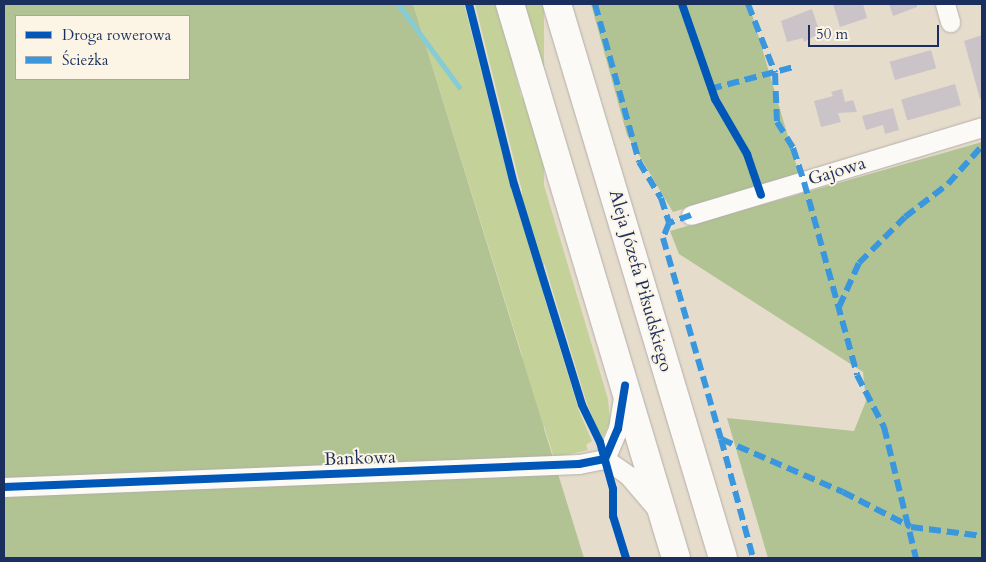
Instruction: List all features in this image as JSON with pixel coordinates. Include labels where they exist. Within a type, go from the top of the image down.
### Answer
[{"type":"main road","points":[[510,4],[676,558]]},
{"type":"main road","name":"Aleja Józefa Piłsudskiego","points":[[558,4],[723,558]]},
{"type":"street","points":[[945,4],[950,22]]},
{"type":"street","name":"Gajowa","points":[[691,215],[982,128]]},
{"type":"street","points":[[625,386],[618,428],[604,458],[628,475],[664,518]]},
{"type":"street","name":"Bankowa","points":[[4,487],[547,467],[604,458]]},
{"type":"street","name":"Bankowa","points":[[4,496],[39,486]]},
{"type":"green space","points":[[4,4],[413,4],[584,558],[4,558]]},
{"type":"green space","points":[[413,4],[464,4],[511,188],[579,411],[592,441],[586,445],[588,450],[554,458]]},
{"type":"green space","points":[[475,4],[498,4],[538,165],[608,399],[610,422],[602,439],[587,404],[519,180]]},
{"type":"green space","points":[[522,4],[544,4],[544,558],[522,558]]},
{"type":"green space","points":[[591,4],[749,4],[799,174],[673,212],[627,135]]},
{"type":"green space","points":[[982,142],[982,558],[768,558],[727,418],[854,431],[866,401],[863,372],[679,254],[670,231]]},
{"type":"building","points":[[833,4],[863,4],[867,18],[840,27]]},
{"type":"building","points":[[889,4],[917,4],[917,7],[893,16]]},
{"type":"building","points":[[812,9],[820,33],[804,42],[803,38],[787,42],[781,21]]},
{"type":"building","points":[[982,35],[982,98],[980,99],[964,41]]},
{"type":"building","points":[[931,50],[936,68],[895,80],[890,62]]},
{"type":"building","points":[[955,84],[961,105],[907,121],[901,99]]},
{"type":"building","points":[[842,89],[845,102],[853,100],[857,112],[838,113],[841,122],[821,127],[814,101],[833,96],[831,92]]},
{"type":"building","points":[[893,108],[899,130],[885,134],[883,125],[866,130],[862,116]]},
{"type":"waterway","points":[[398,4],[459,87]]},
{"type":"marked path","points":[[595,4],[639,162],[661,198],[669,223]]},
{"type":"marked path","points":[[748,4],[775,73],[777,122],[793,148],[804,182],[857,375],[884,427],[916,558]]},
{"type":"marked path","points":[[710,89],[794,67]]},
{"type":"marked path","points":[[839,307],[859,263],[905,217],[948,184],[982,146]]},
{"type":"marked path","points":[[691,215],[669,223],[663,238],[721,439],[843,492],[911,527],[982,536]]},
{"type":"marked path","points":[[721,439],[753,558]]},
{"type":"cycle path","points":[[469,4],[514,184],[582,405],[600,442],[613,489],[613,516],[626,558]]},
{"type":"cycle path","points":[[682,4],[715,99],[747,154],[761,195]]},
{"type":"cycle path","points":[[4,487],[579,464],[605,459],[618,429],[625,386]]}]
